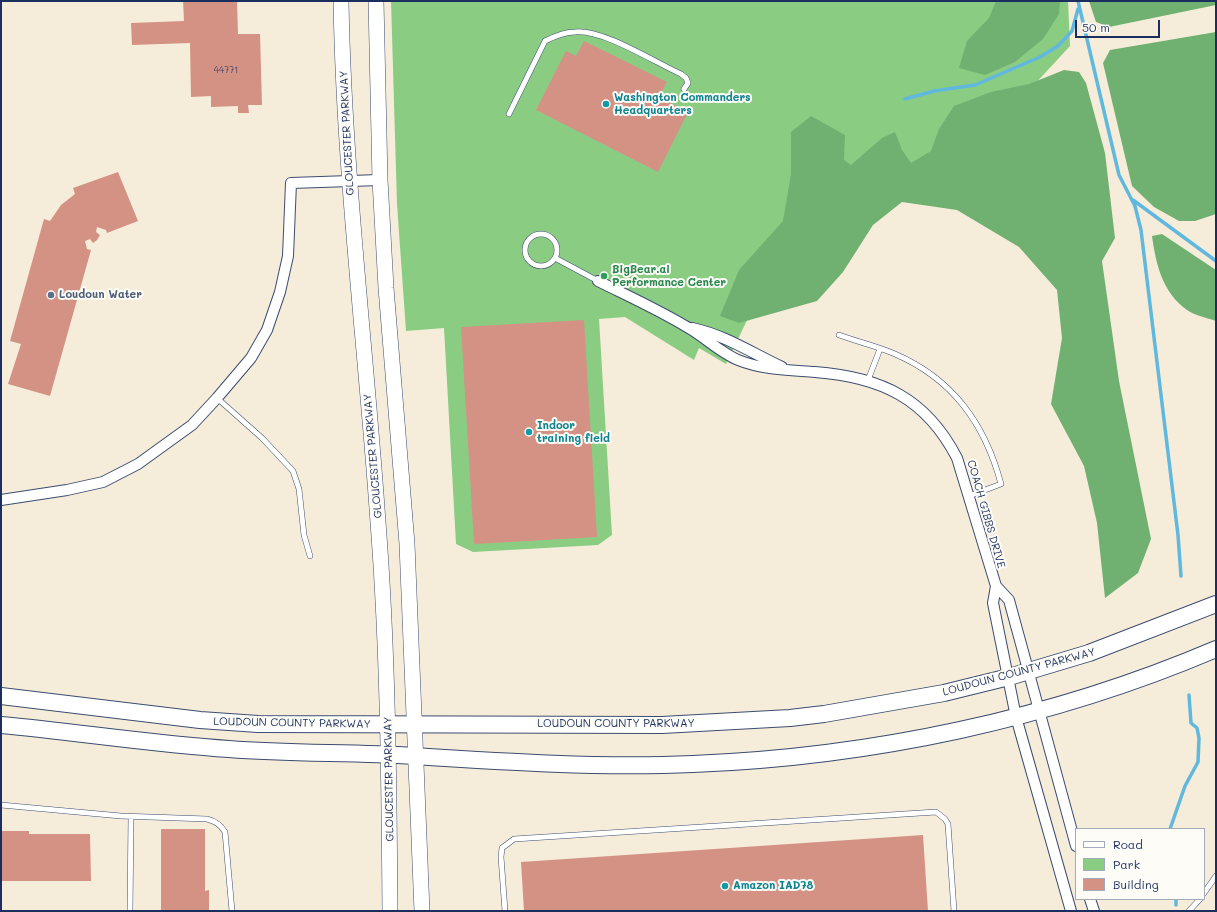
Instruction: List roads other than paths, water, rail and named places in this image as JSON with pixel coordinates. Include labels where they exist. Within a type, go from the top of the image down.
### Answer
[{"type":"main road","name":"GLOUCESTER PARKWAY","points":[[341,1],[350,181],[379,524],[389,755],[390,911]]},
{"type":"main road","points":[[376,1],[380,180],[386,288],[407,544],[422,911]]},
{"type":"main road","name":"LOUDOUN COUNTY PARKWAY","points":[[1,696],[206,721],[258,724],[415,726],[662,725],[790,718],[864,708],[944,693],[1009,677],[1121,642],[1216,604]]},
{"type":"main road","points":[[1,725],[220,749],[265,752],[389,755],[631,765],[750,761],[811,755],[927,738],[1016,717],[1122,684],[1216,648]]},
{"type":"street","points":[[1,500],[67,490],[103,482],[138,464],[192,425],[252,358],[267,330],[280,292],[288,256],[291,183],[380,180]]},
{"type":"street","name":"COACH GIBBS DRIVE","points":[[598,281],[688,327],[708,331],[726,338],[789,370],[840,374],[868,380],[907,399],[937,426],[958,458],[996,586],[1008,600],[1040,710],[1075,842]]},
{"type":"street","name":"COACH GIBBS DRIVE","points":[[996,586],[993,603],[1016,717],[1071,911]]},
{"type":"street","points":[[1090,900],[1094,911]]},
{"type":"lane","points":[[509,114],[545,41],[555,36],[575,32],[602,37],[681,74],[686,78],[688,83],[684,89]]},
{"type":"lane","points":[[544,234],[549,236],[556,246],[555,258],[546,265],[535,265],[526,257],[526,244],[530,238],[536,235],[544,234]]},
{"type":"lane","points":[[555,258],[598,281]]},
{"type":"lane","points":[[839,336],[894,354],[921,367],[938,378],[970,413],[983,435],[996,464],[1001,484],[969,496]]},
{"type":"lane","points":[[868,380],[880,349]]},
{"type":"lane","points":[[217,398],[262,438],[293,471],[299,489],[304,535],[310,556]]},
{"type":"lane","points":[[1,805],[131,817],[206,819],[221,825],[227,840],[232,911]]},
{"type":"lane","points":[[505,911],[501,857],[502,848],[514,839],[936,812],[945,819],[948,824],[954,911]]},
{"type":"lane","points":[[130,911],[131,817]]},
{"type":"lane","points":[[1205,892],[1216,876]]},
{"type":"lane","points":[[1189,911],[1199,900]]},
{"type":"waterway","points":[[1078,1],[1119,175],[1135,206],[1141,230],[1178,535],[1181,576]]},
{"type":"waterway","points":[[905,99],[934,91],[975,85],[1040,57],[1058,46],[1072,31],[1078,9]]},
{"type":"waterway","points":[[1133,200],[1216,261]]},
{"type":"waterway","points":[[1170,828],[1185,786],[1198,762],[1199,738],[1197,728],[1191,723],[1189,695]]},
{"type":"waterway","points":[[1176,900],[1176,905]]},
{"type":"place","name":"Washington Commanders Headquarters","points":[[606,104]]},
{"type":"place","name":"BigBear.ai Performance Center","points":[[604,276]]},
{"type":"place","name":"Loudoun Water","points":[[51,295]]},
{"type":"place","name":"Indoor training field","points":[[529,432]]},
{"type":"place","name":"Amazon IAD78","points":[[725,886]]}]
